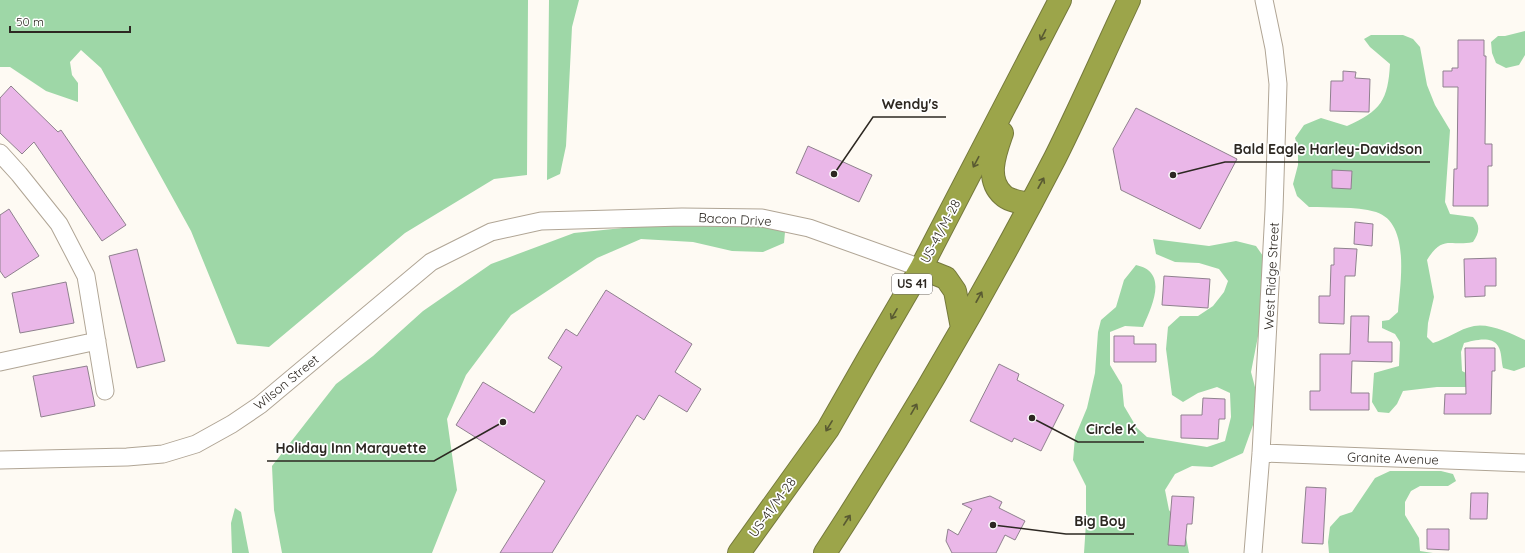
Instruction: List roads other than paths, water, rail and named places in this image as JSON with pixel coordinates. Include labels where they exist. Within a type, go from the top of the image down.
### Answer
[{"type":"highway","name":"US-41/M-28","points":[[739,553],[828,429],[921,268],[1060,0]]},
{"type":"highway","points":[[825,553],[863,495],[962,328],[1055,157],[1129,0]]},
{"type":"highway","points":[[1016,86],[993,163],[993,175],[996,185],[1003,196],[1011,200],[1029,204]]},
{"type":"highway","points":[[921,268],[946,278],[955,291],[962,328]]},
{"type":"highway","points":[[757,553],[767,514]]},
{"type":"street","name":"West Ridge Street","points":[[1253,553],[1261,453],[1274,210],[1278,84],[1274,48],[1264,0]]},
{"type":"street","points":[[0,153],[20,174],[59,224],[86,276],[105,391]]},
{"type":"street","name":"Bacon Drive","points":[[541,221],[682,216],[762,218],[809,228],[921,268]]},
{"type":"street","name":"Wilson Street","points":[[0,460],[127,457],[163,454],[196,444],[232,424],[260,405],[431,262],[491,232],[541,221]]},
{"type":"street","points":[[0,362],[97,341]]},
{"type":"street","name":"Granite Avenue","points":[[1261,453],[1525,463]]},
{"type":"place","name":"Wendy's","points":[[834,174]]},
{"type":"place","name":"Bald Eagle Harley-Davidson","points":[[1173,175]]},
{"type":"place","name":"Circle K","points":[[1032,418]]},
{"type":"place","name":"Holiday Inn Marquette","points":[[503,422]]},
{"type":"place","name":"Big Boy","points":[[993,525]]}]
